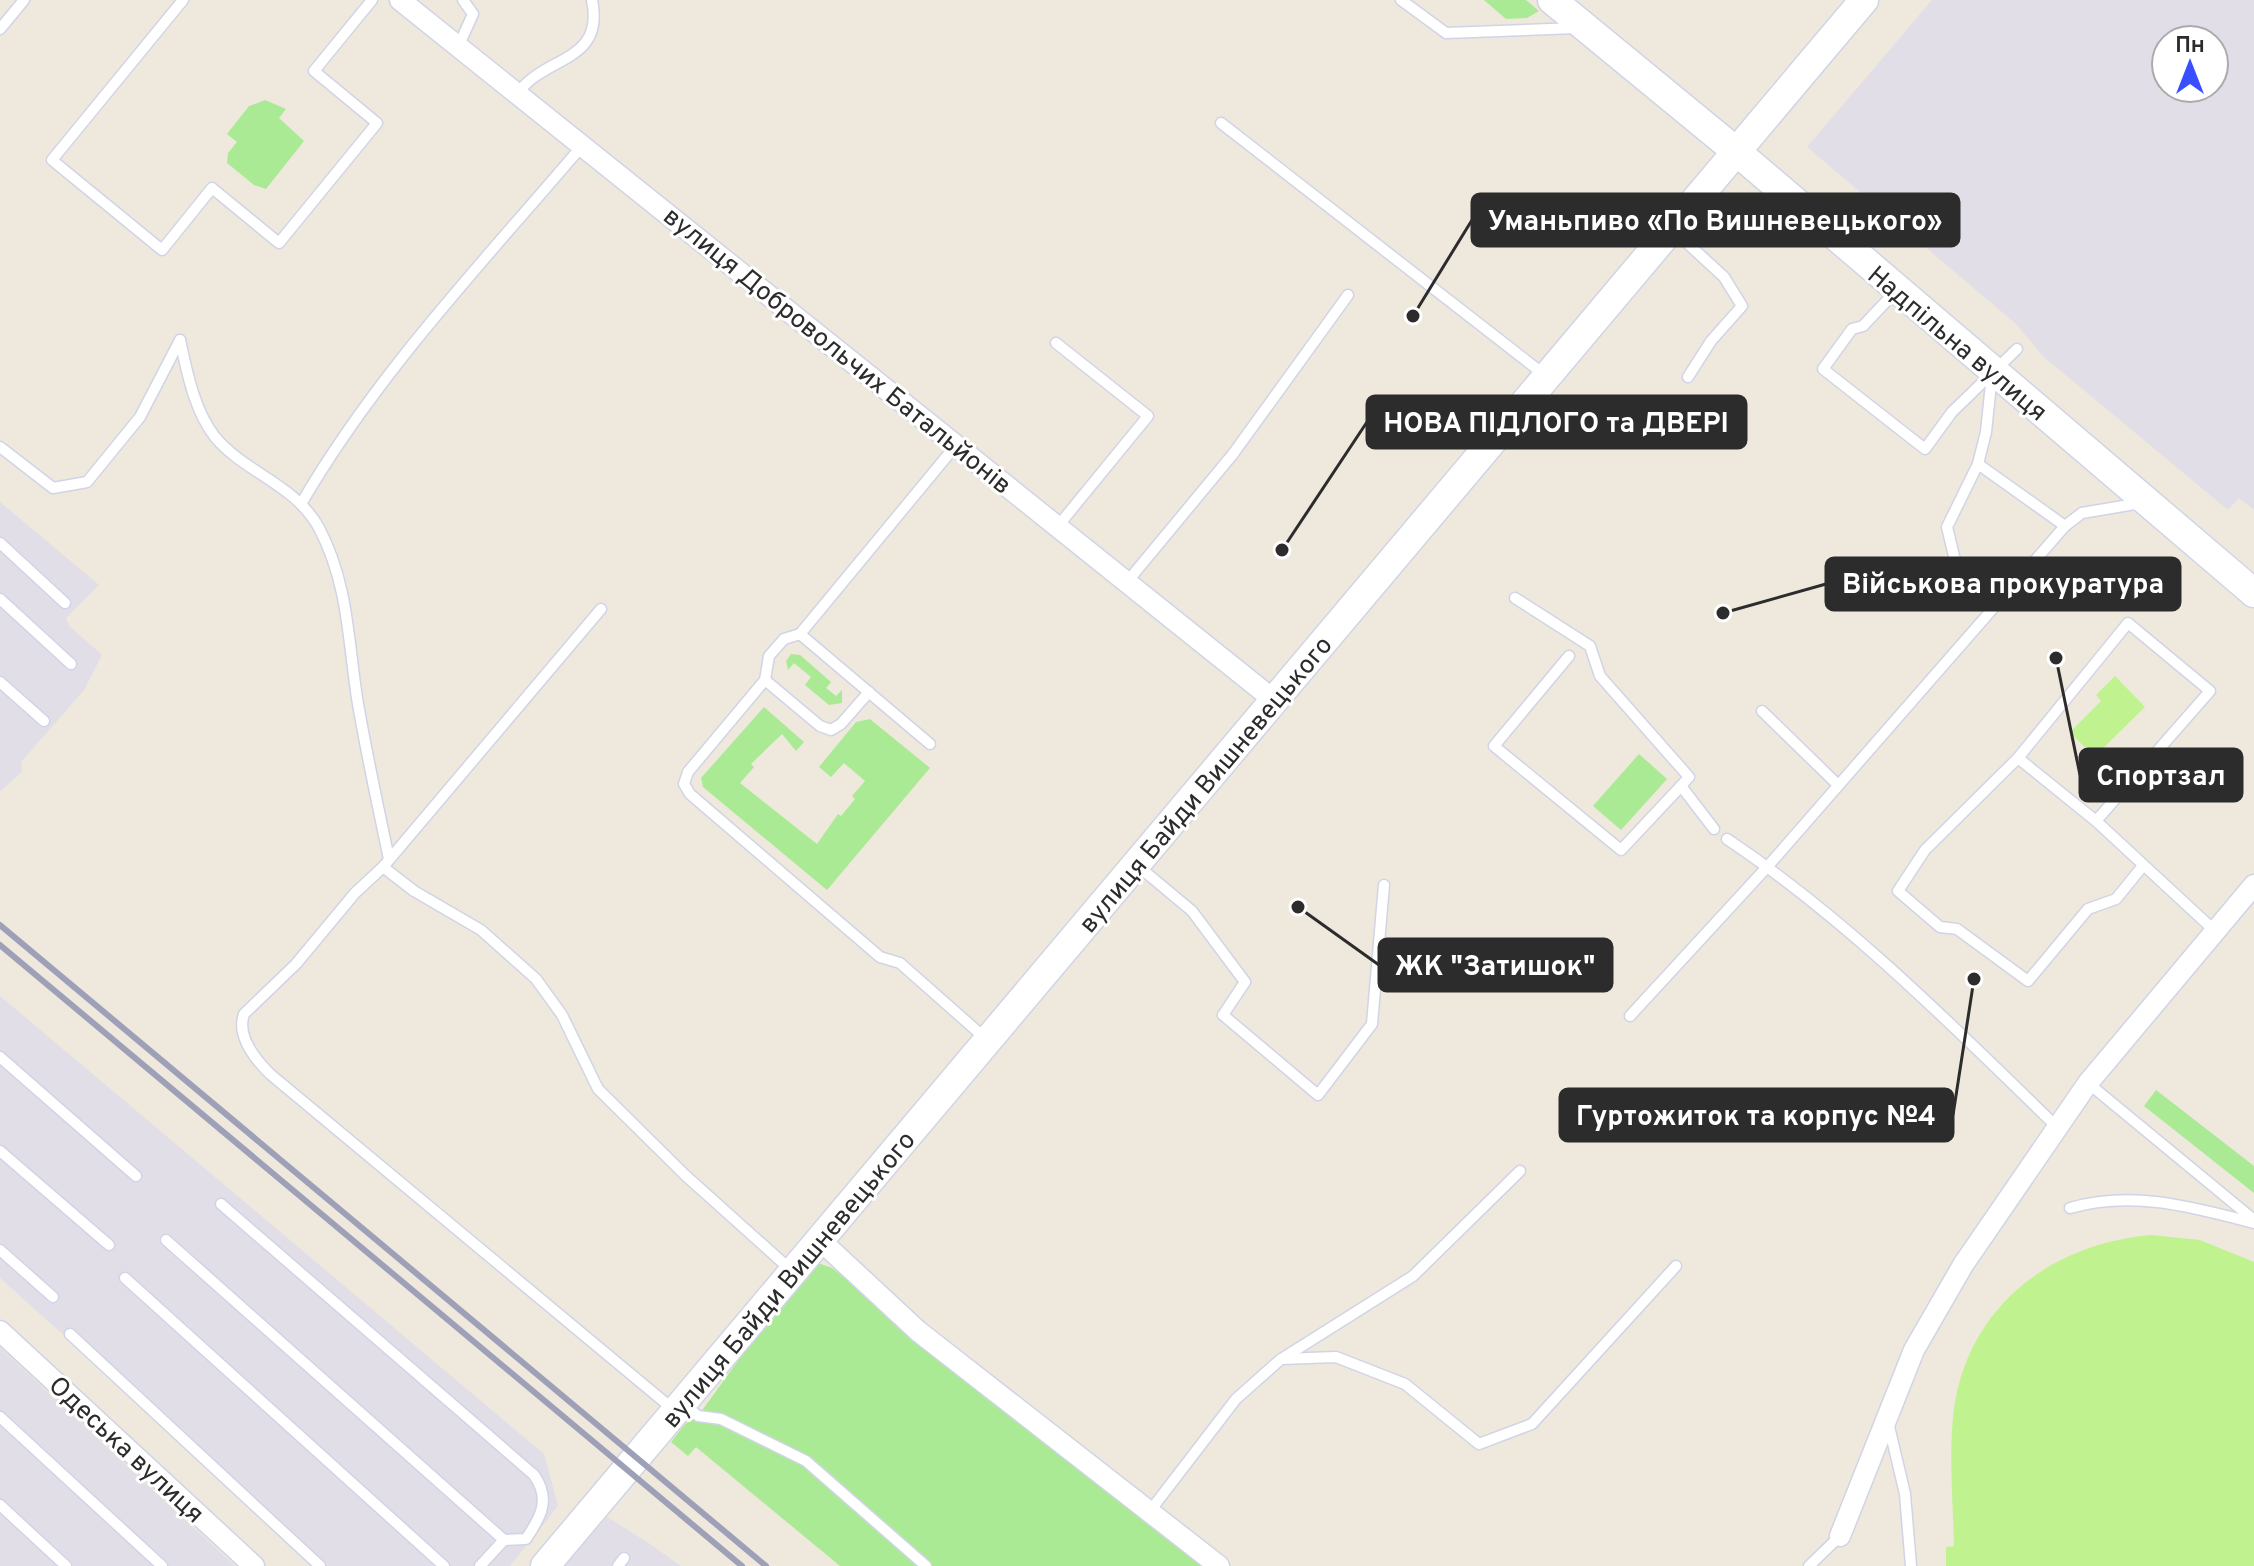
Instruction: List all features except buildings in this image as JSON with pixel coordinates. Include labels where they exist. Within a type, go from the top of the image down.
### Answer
[{"type":"street","name":"вулиця Добровольчих Батальйонів","points":[[400,0],[1275,701]]},
{"type":"street","name":"Надпільна вулиця","points":[[1552,0],[1737,152],[1896,291],[2254,593]]},
{"type":"street","name":"вулиця Байди Вишневецького","points":[[545,1566],[1864,0]]},
{"type":"street","points":[[1840,1536],[1914,1350],[1963,1265],[2088,1083],[2254,885]]},
{"type":"street","points":[[820,1240],[918,1331],[1219,1566]]},
{"type":"street","name":"Одеська вулиця","points":[[0,1331],[254,1566]]},
{"type":"lane","points":[[0,29],[24,0]]},
{"type":"lane","points":[[183,0],[52,160],[162,250],[212,188],[279,243],[377,123],[314,71],[372,0]]},
{"type":"lane","points":[[458,47],[473,14],[463,0]]},
{"type":"lane","points":[[518,93],[532,75],[564,61],[584,44],[594,28],[592,0]]},
{"type":"lane","points":[[1401,0],[1446,33],[1585,28]]},
{"type":"lane","points":[[1221,123],[1547,377]]},
{"type":"lane","points":[[301,504],[324,466],[419,338],[582,146]]},
{"type":"lane","points":[[1672,230],[1724,277],[1742,306],[1711,341],[1688,377]]},
{"type":"lane","points":[[1896,291],[1863,326],[1852,329],[1823,369],[1925,449],[1952,412],[2017,349]]},
{"type":"lane","points":[[1127,582],[1233,454],[1348,295]]},
{"type":"lane","points":[[0,447],[53,488],[87,482],[140,417],[180,340],[197,402],[214,435],[301,504],[327,545],[344,592],[359,709],[386,863],[414,891],[481,930],[528,971],[555,1002],[598,1089],[685,1175],[793,1273]]},
{"type":"lane","points":[[1056,343],[1148,416],[1058,526]]},
{"type":"lane","points":[[1992,372],[1986,432],[1978,464],[1947,527],[1955,560],[2001,599]]},
{"type":"lane","points":[[957,444],[800,634],[784,639],[769,656],[765,680],[688,772],[686,790],[880,957],[900,963],[988,1041]]},
{"type":"lane","points":[[1978,464],[2065,526]]},
{"type":"lane","points":[[1630,1016],[1768,866],[2065,526],[2082,513],[2146,502]]},
{"type":"lane","points":[[0,543],[65,603]]},
{"type":"lane","points":[[1515,598],[1590,646],[1600,676],[1689,777],[1621,850],[1494,746],[1569,656]]},
{"type":"lane","points":[[0,599],[71,664]]},
{"type":"lane","points":[[601,609],[386,863],[355,893],[296,964],[244,1014],[242,1026],[250,1050],[275,1078],[680,1408],[698,1416],[721,1419],[806,1461],[926,1566]]},
{"type":"lane","points":[[2096,821],[2210,691],[2128,623],[2018,758],[1925,850],[1898,891],[1940,927],[1957,929],[2028,981],[2088,909],[2116,899],[2142,867]]},
{"type":"lane","points":[[800,634],[930,744]]},
{"type":"lane","points":[[765,680],[825,729],[841,724],[869,692]]},
{"type":"lane","points":[[0,682],[44,721]]},
{"type":"lane","points":[[1762,711],[1838,785]]},
{"type":"lane","points":[[2018,758],[2096,821],[2142,867],[2216,932]]},
{"type":"lane","points":[[1681,786],[1714,829]]},
{"type":"lane","points":[[1727,839],[1768,866],[1931,1005],[2058,1128]]},
{"type":"lane","points":[[1137,865],[1192,911],[1245,982],[1223,1015],[1318,1095],[1372,1024],[1384,885]]},
{"type":"lane","points":[[0,1057],[136,1176]]},
{"type":"lane","points":[[2088,1083],[2254,1222]]},
{"type":"lane","points":[[0,1151],[109,1245]]},
{"type":"lane","points":[[1150,1511],[1236,1399],[1281,1359],[1413,1276],[1520,1171]]},
{"type":"lane","points":[[2070,1208],[2100,1200],[2143,1199],[2185,1205],[2254,1222]]},
{"type":"lane","points":[[166,1240],[504,1540],[526,1539],[542,1516],[544,1489],[534,1475],[221,1204]]},
{"type":"lane","points":[[0,1250],[53,1297]]},
{"type":"lane","points":[[1281,1359],[1336,1357],[1405,1384],[1479,1444],[1532,1424],[1676,1266]]},
{"type":"lane","points":[[125,1278],[444,1566]]},
{"type":"lane","points":[[70,1334],[320,1566]]},
{"type":"lane","points":[[0,1417],[162,1566]]},
{"type":"lane","points":[[1887,1417],[1905,1494],[1911,1566]]},
{"type":"lane","points":[[0,1505],[66,1566]]},
{"type":"lane","points":[[1809,1566],[1840,1536]]},
{"type":"lane","points":[[480,1566],[504,1540]]},
{"type":"shaded area","points":[[1932,0],[2254,0],[2254,510],[2239,498],[2228,510],[2044,357],[2015,323],[1807,147]]},
{"type":"shaded area","points":[[0,502],[99,585],[66,618],[69,626],[102,655],[84,690],[21,762],[22,772],[0,791]]},
{"type":"shaded area","points":[[0,996],[544,1454],[558,1506],[510,1566],[322,1566],[0,1278]]},
{"type":"shaded area","points":[[0,1348],[235,1566],[0,1566]]},
{"type":"shaded area","points":[[607,1517],[650,1544],[681,1566],[563,1566]]},
{"type":"green space","points":[[1484,0],[1526,0],[1539,11],[1527,18],[1506,19]]},
{"type":"green space","points":[[265,100],[286,109],[279,118],[304,141],[266,189],[254,185],[227,163],[228,153],[237,142],[227,134],[249,106]]},
{"type":"green space","points":[[791,654],[800,655],[831,682],[826,688],[836,696],[842,690],[842,703],[829,705],[805,685],[811,677],[794,663],[788,670],[786,661]]},
{"type":"green space","points":[[2115,676],[2145,707],[2094,757],[2070,732],[2101,701],[2096,695]]},
{"type":"green space","points":[[764,707],[804,742],[796,751],[782,734],[751,764],[754,767],[740,783],[817,844],[838,814],[841,816],[855,799],[852,796],[865,781],[844,763],[831,777],[819,767],[856,722],[870,719],[930,768],[827,890],[703,787],[701,778]]},
{"type":"green space","points":[[1639,754],[1667,779],[1621,830],[1593,806]]},
{"type":"green space","points":[[2156,1090],[2254,1166],[2254,1193],[2144,1106]]},
{"type":"green space","points":[[2151,1235],[2200,1240],[2254,1262],[2254,1566],[1946,1566],[1946,1547],[1954,1546],[1953,1417],[1960,1379],[1974,1345],[1993,1315],[2018,1289],[2046,1268],[2078,1252],[2113,1241]]},
{"type":"green space","points":[[818,1263],[832,1268],[1212,1566],[840,1566],[696,1447],[688,1456],[671,1442],[685,1424],[698,1416],[806,1267]]},
{"type":"railway","points":[[0,925],[766,1566]]},
{"type":"railway","points":[[0,945],[742,1566]]},
{"type":"place","name":"Уманьпиво «По Вишневецького»","points":[[1413,316]]},
{"type":"place","name":"НОВА ПІДЛОГО та ДВЕРІ","points":[[1282,550]]},
{"type":"place","name":"Військова прокуратура","points":[[1723,613]]},
{"type":"place","name":"Спортзал","points":[[2056,658]]},
{"type":"place","name":"ЖК \"Затишок\"","points":[[1298,907]]},
{"type":"place","name":"Гуртожиток та корпус №4","points":[[1974,979]]}]
